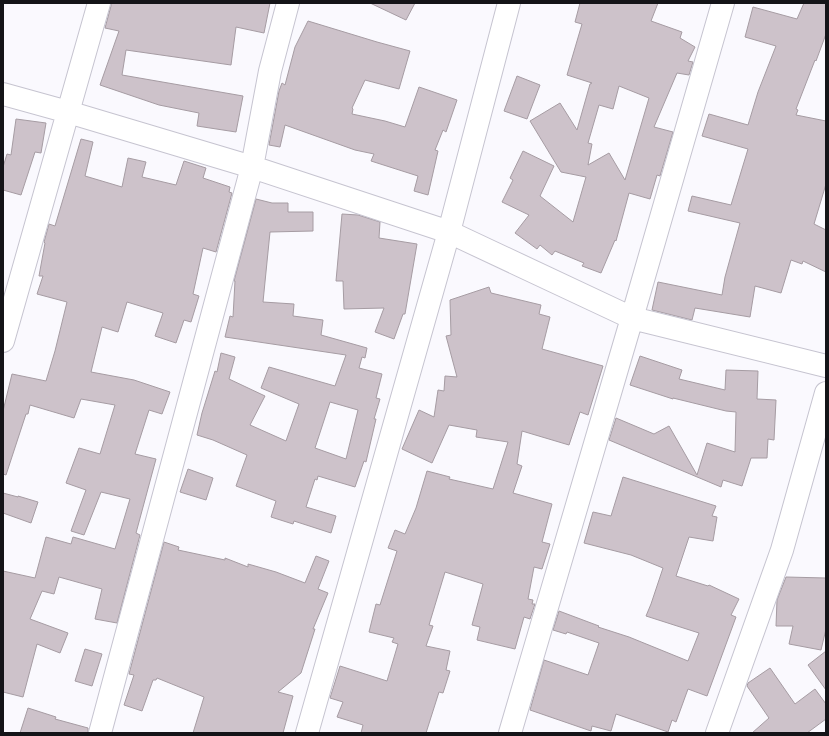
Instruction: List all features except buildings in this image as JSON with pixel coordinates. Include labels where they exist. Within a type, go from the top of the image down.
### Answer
[{"type":"street","points":[[3,342],[99,3]]},
{"type":"street","points":[[100,733],[252,167],[270,71],[288,3]]},
{"type":"street","points":[[307,733],[449,232],[508,3]]},
{"type":"street","points":[[510,733],[723,3]]},
{"type":"street","points":[[3,94],[252,167],[449,232],[632,318],[826,366]]},
{"type":"street","points":[[716,733],[782,550],[826,393]]}]
